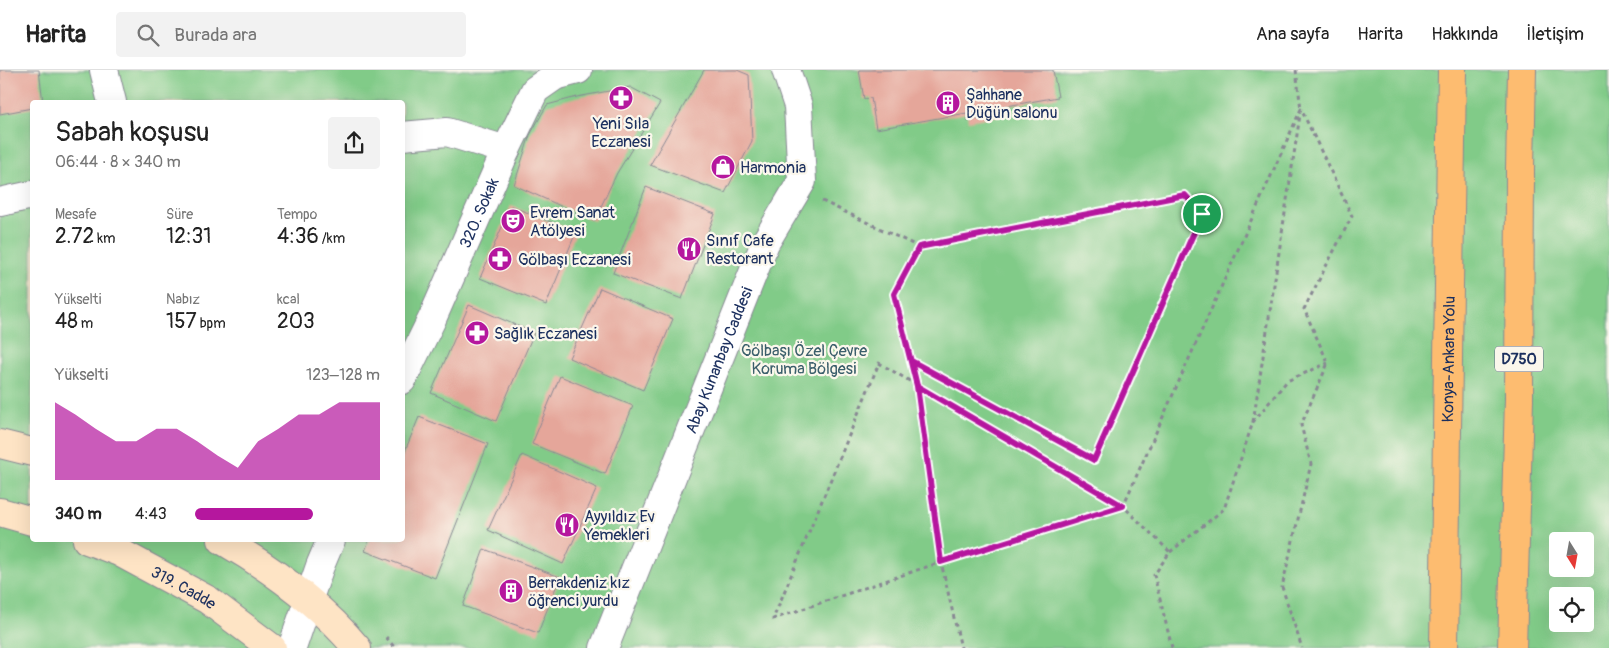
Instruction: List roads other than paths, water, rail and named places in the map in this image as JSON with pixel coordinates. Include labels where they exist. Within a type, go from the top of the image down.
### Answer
[{"type":"highway","name":"Konya-Ankara Yolu","points":[[1444,648],[1452,70]]},
{"type":"highway","name":"D750","points":[[1512,648],[1519,399],[1522,70]]},
{"type":"street","points":[[104,70],[112,100]]},
{"type":"street","name":"320. Sokak","points":[[405,374],[432,319],[506,150],[535,90],[555,76],[578,70]]},
{"type":"street","name":"Abay Kunanbay Caddesi","points":[[604,648],[765,243],[802,181],[798,106],[786,70]]},
{"type":"street","points":[[405,136],[447,132],[506,150]]},
{"type":"street","points":[[0,202],[30,196]]},
{"type":"street","points":[[0,444],[30,452]]},
{"type":"street","points":[[0,512],[30,520]]},
{"type":"street","name":"319. Cadde","points":[[92,542],[120,552],[208,600],[272,648]]},
{"type":"street","points":[[226,542],[240,550],[309,599],[338,626],[357,648]]},
{"type":"street","points":[[292,648],[330,542]]},
{"type":"place","name":"Yeni Sıla Eczanesi","points":[[621,98]]},
{"type":"place","name":"Şahhane Düğün salonu","points":[[948,103]]},
{"type":"place","name":"Harmonia","points":[[723,167]]},
{"type":"place","name":"Evrem Sanat Atölyesi","points":[[513,221]]},
{"type":"place","name":"Sınıf Cafe Restorant","points":[[689,249]]},
{"type":"place","name":"Gölbaşı Eczanesi","points":[[500,259]]},
{"type":"place","name":"Sağlık Eczanesi","points":[[477,333]]},
{"type":"place","name":"Ayyıldız Ev Yemekleri","points":[[567,525]]},
{"type":"place","name":"Berrakdeniz kız öğrenci yurdu","points":[[511,591]]},
{"type":"park label","name":"Gölbaşı Özel Çevre Koruma Bölgesi","points":[[804,359]]}]
